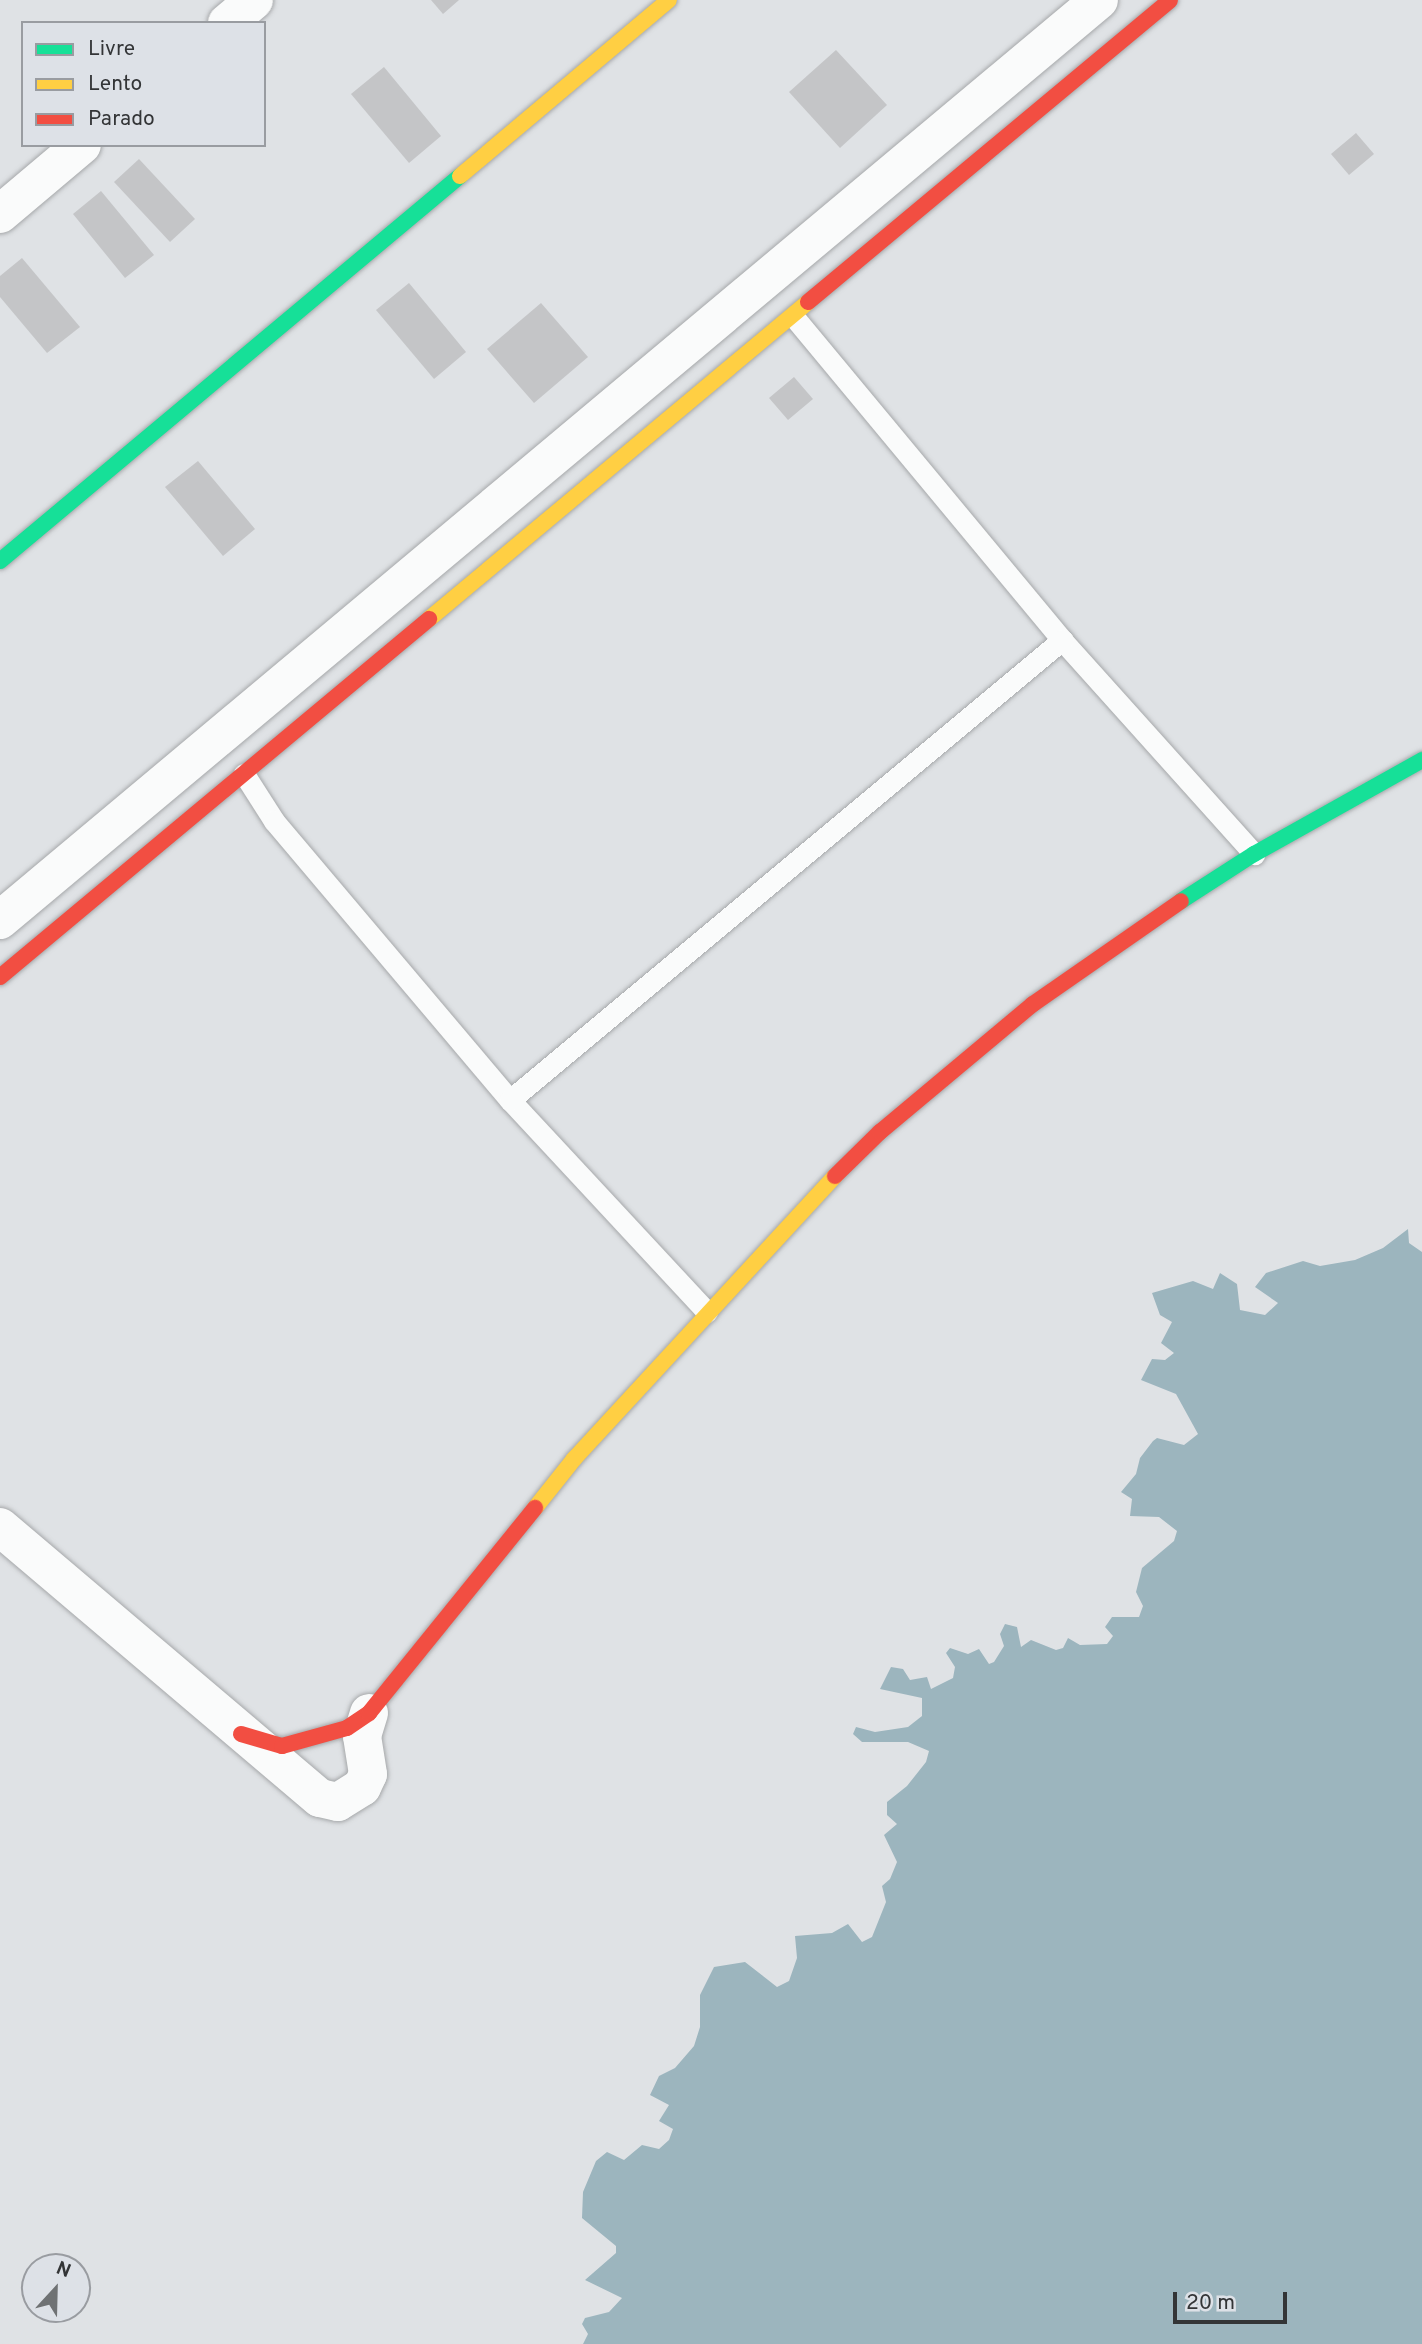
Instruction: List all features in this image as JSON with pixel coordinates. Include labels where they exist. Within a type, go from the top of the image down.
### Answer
[{"type":"street","points":[[229,21],[254,0]]},
{"type":"street","points":[[0,561],[669,0]]},
{"type":"street","points":[[0,920],[1099,0]]},
{"type":"street","points":[[0,977],[794,317],[1170,0]]},
{"type":"street","points":[[0,214],[80,147]]},
{"type":"street","points":[[241,1734],[260,1742],[293,1744],[347,1728],[377,1702],[574,1459],[707,1311],[835,1176],[958,1066],[1112,945],[1254,853],[1422,760]]},
{"type":"street","points":[[0,1527],[303,1788],[338,1802],[352,1797],[368,1774],[362,1736],[377,1702]]},
{"type":"lane","points":[[794,317],[1062,640],[1254,853]]},
{"type":"lane","points":[[510,1100],[1062,640]]},
{"type":"lane","points":[[244,774],[274,821],[510,1100],[707,1311]]},
{"type":"water","points":[[1408,1229],[1409,1243],[1422,1252],[1422,2344],[583,2344],[588,2334],[582,2324],[585,2318],[609,2312],[622,2298],[585,2280],[616,2253],[616,2246],[582,2218],[583,2192],[596,2161],[607,2152],[624,2160],[642,2145],[659,2149],[669,2140],[673,2129],[659,2121],[669,2105],[650,2095],[659,2076],[675,2068],[694,2046],[700,2027],[700,1995],[714,1967],[745,1962],[777,1987],[789,1981],[797,1958],[795,1936],[832,1933],[848,1924],[862,1942],[872,1937],[886,1902],[882,1886],[890,1879],[897,1862],[884,1835],[897,1824],[887,1815],[887,1802],[907,1786],[926,1762],[929,1751],[908,1742],[862,1742],[853,1734],[856,1727],[875,1732],[908,1727],[922,1716],[922,1698],[880,1689],[891,1667],[903,1669],[910,1680],[927,1677],[931,1689],[953,1678],[955,1667],[946,1653],[950,1648],[968,1654],[979,1649],[989,1664],[994,1662],[1004,1646],[1000,1634],[1005,1624],[1017,1627],[1021,1647],[1031,1640],[1056,1650],[1063,1648],[1068,1638],[1080,1645],[1107,1644],[1113,1636],[1105,1627],[1112,1617],[1139,1617],[1143,1606],[1136,1592],[1142,1568],[1174,1541],[1177,1531],[1159,1517],[1130,1516],[1132,1499],[1121,1492],[1136,1474],[1140,1458],[1153,1441],[1157,1438],[1184,1445],[1198,1434],[1176,1394],[1141,1380],[1152,1359],[1165,1360],[1174,1353],[1161,1343],[1172,1322],[1160,1315],[1152,1293],[1193,1281],[1213,1289],[1220,1273],[1237,1284],[1240,1310],[1265,1315],[1278,1303],[1255,1287],[1266,1273],[1303,1261],[1320,1266],[1355,1260],[1383,1248]]},
{"type":"building","points":[[431,0],[459,0],[443,14]]},
{"type":"building","points":[[836,50],[887,105],[840,148],[789,92]]},
{"type":"building","points":[[384,67],[441,136],[409,163],[351,94]]},
{"type":"building","points":[[1356,133],[1374,154],[1349,175],[1331,154]]},
{"type":"building","points":[[139,159],[195,219],[170,242],[114,182]]},
{"type":"building","points":[[101,191],[154,255],[125,278],[73,214]]},
{"type":"building","points":[[22,258],[80,327],[47,353],[0,297],[0,276]]},
{"type":"building","points":[[409,283],[466,352],[434,379],[376,310]]},
{"type":"building","points":[[541,303],[588,357],[534,403],[487,349]]},
{"type":"building","points":[[794,377],[813,399],[788,420],[769,398]]},
{"type":"building","points":[[198,461],[255,529],[223,556],[165,487]]},
{"type":"traffic: fast","points":[[0,561],[460,176]]},
{"type":"traffic: fast","points":[[1181,901],[1254,854],[1422,760]]},
{"type":"traffic: slow","points":[[460,176],[669,0]]},
{"type":"traffic: slow","points":[[429,619],[808,302]]},
{"type":"traffic: slow","points":[[535,1508],[574,1459],[835,1176]]},
{"type":"traffic: jam","points":[[808,302],[1170,0]]},
{"type":"traffic: jam","points":[[0,977],[429,619]]},
{"type":"traffic: jam","points":[[835,1176],[880,1132],[1033,1004],[1181,901]]},
{"type":"traffic: jam","points":[[241,1734],[282,1746],[347,1728],[369,1713],[535,1508]]}]
